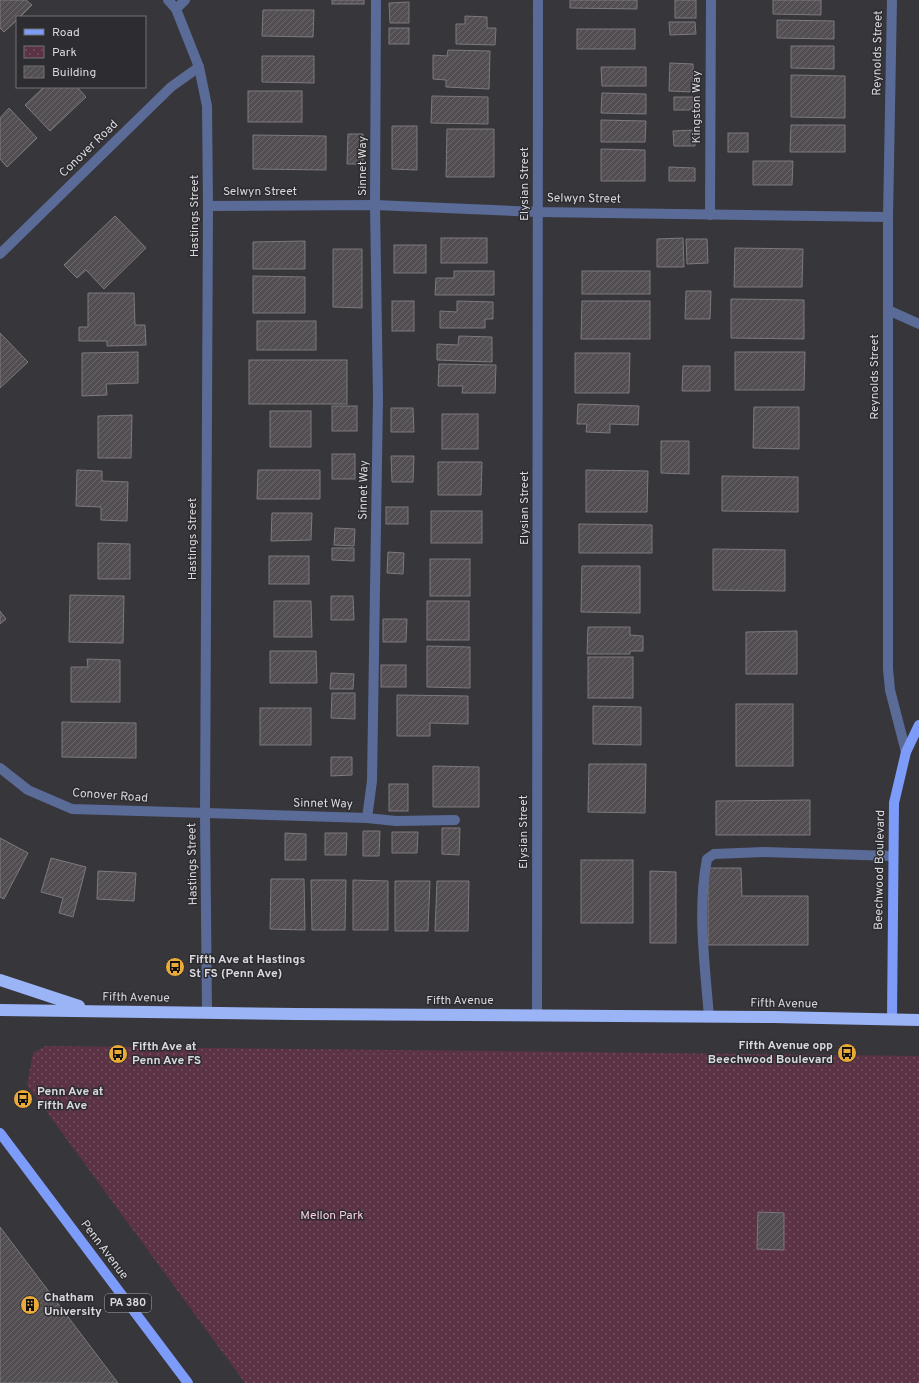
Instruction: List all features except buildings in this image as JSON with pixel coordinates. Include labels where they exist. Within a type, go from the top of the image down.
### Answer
[{"type":"highway","points":[[0,980],[93,1011]]},
{"type":"highway","name":"Fifth Avenue","points":[[0,1010],[919,1020]]},
{"type":"main road","name":"Beechwood Boulevard","points":[[892,1020],[894,803],[906,752],[919,725]]},
{"type":"main road","name":"Penn Avenue","points":[[0,1133],[188,1383]]},
{"type":"street","points":[[168,0],[176,9],[185,0]]},
{"type":"street","name":"Sinnet Way","points":[[205,814],[367,818],[372,781],[378,422],[376,0]]},
{"type":"street","name":"Elysian Street","points":[[537,1016],[538,0]]},
{"type":"street","name":"Kingston Way","points":[[710,0],[710,215]]},
{"type":"street","name":"Reynolds Street","points":[[892,0],[888,217],[888,670],[890,690],[906,752]]},
{"type":"street","name":"Hastings Street","points":[[176,9],[199,67],[207,106],[208,206],[205,814],[207,1013]]},
{"type":"street","name":"Conover Road","points":[[0,254],[171,87],[199,67]]},
{"type":"street","name":"Selwyn Street","points":[[208,206],[376,205],[538,212],[888,217]]},
{"type":"street","points":[[888,310],[919,324]]},
{"type":"street","name":"Conover Road","points":[[0,768],[28,790],[72,809],[205,814]]},
{"type":"street","points":[[367,818],[396,821],[455,820]]},
{"type":"street","points":[[709,1017],[704,953],[703,878],[707,859],[714,854],[764,852],[893,856]]},
{"type":"green space","name":"Mellon Park","points":[[46,1046],[919,1056],[919,1383],[245,1383],[27,1085],[33,1053]]},
{"type":"place","name":"Fifth Ave at Hastings St FS (Penn Ave)","points":[[175,967]]},
{"type":"place","name":"Fifth Avenue opp Beechwood Boulevard","points":[[847,1053]]},
{"type":"place","name":"Fifth Ave at Penn Ave FS","points":[[118,1054]]},
{"type":"place","name":"Penn Ave at Fifth Ave","points":[[23,1099]]},
{"type":"place","name":"Chatham University","points":[[30,1305]]}]
